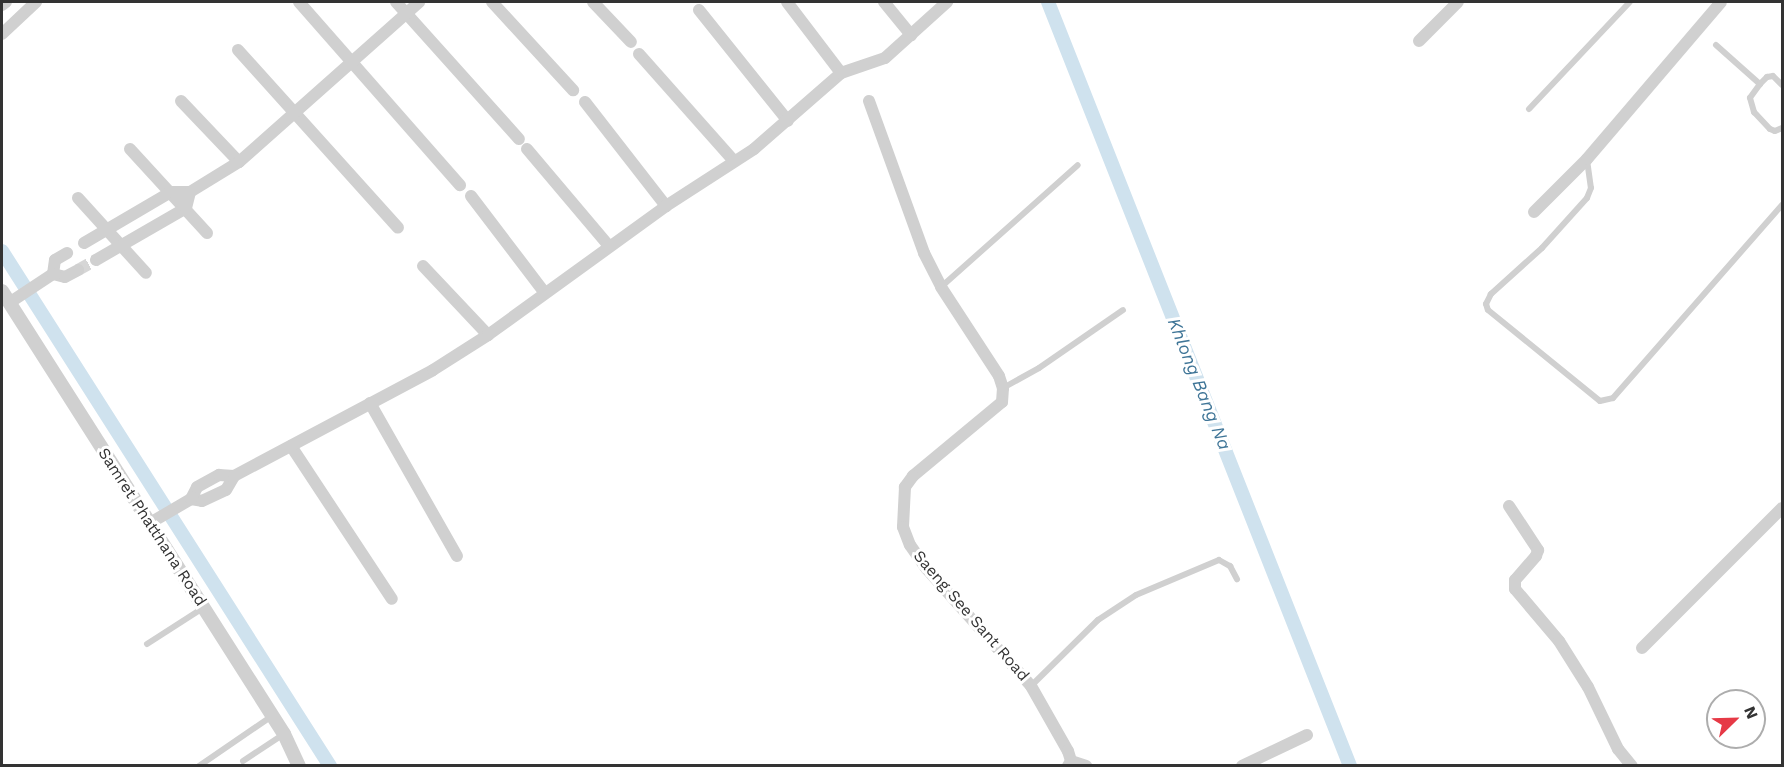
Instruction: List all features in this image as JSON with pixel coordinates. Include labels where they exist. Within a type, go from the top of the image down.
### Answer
[{"type":"street","points":[[2,5],[6,2]]},
{"type":"street","points":[[2,34],[36,2]]},
{"type":"street","points":[[299,2],[460,185]]},
{"type":"street","points":[[396,2],[519,139]]},
{"type":"street","points":[[84,243],[171,192],[190,192],[239,162],[296,114],[419,2]]},
{"type":"street","points":[[492,2],[573,90]]},
{"type":"street","points":[[593,2],[631,42]]},
{"type":"street","points":[[787,2],[841,73]]},
{"type":"street","points":[[884,2],[911,35]]},
{"type":"street","points":[[150,523],[188,501],[202,501],[226,490],[234,476],[433,370],[488,335],[609,246],[734,161],[788,121],[841,73],[885,58],[947,2]]},
{"type":"street","points":[[1419,41],[1458,2]]},
{"type":"street","points":[[1534,212],[1587,159],[1721,2]]},
{"type":"street","points":[[699,10],[788,121]]},
{"type":"street","points":[[238,50],[398,228]]},
{"type":"street","points":[[639,54],[734,161]]},
{"type":"street","points":[[182,100],[239,162]]},
{"type":"street","points":[[868,101],[924,253],[941,287],[999,376],[1003,388]]},
{"type":"street","points":[[585,102],[666,206]]},
{"type":"street","points":[[130,149],[207,233]]},
{"type":"street","points":[[527,149],[609,246]]},
{"type":"street","points":[[96,260],[186,208],[190,192]]},
{"type":"street","points":[[471,196],[545,293]]},
{"type":"street","points":[[78,198],[146,273]]},
{"type":"street","points":[[5,299],[23,294],[50,275],[55,260],[67,253]]},
{"type":"street","points":[[423,266],[488,335]]},
{"type":"street","points":[[50,275],[65,277],[78,270]]},
{"type":"street","name":"Samret Phatthana Road","points":[[5,299],[273,716],[299,765]]},
{"type":"street","name":"Saeng See Sant Road","points":[[1003,388],[1002,402],[913,476],[905,487],[903,527],[910,545],[926,568],[1031,686],[1068,751],[1069,763]]},
{"type":"street","points":[[370,403],[457,556]]},
{"type":"street","points":[[291,446],[392,599]]},
{"type":"street","points":[[1509,506],[1538,550],[1536,556],[1515,580],[1515,589],[1559,641],[1588,687],[1618,748],[1632,765]]},
{"type":"street","points":[[1642,648],[1782,508]]},
{"type":"street","points":[[1242,765],[1307,735]]},
{"type":"street","points":[[1069,763],[1086,765]]},
{"type":"lane","points":[[1529,110],[1630,2]]},
{"type":"lane","points":[[1716,45],[1760,84]]},
{"type":"lane","points":[[1781,82],[1770,76],[1760,84],[1750,98],[1754,112],[1770,129],[1775,131],[1782,128]]},
{"type":"lane","points":[[1587,159],[1591,188],[1587,198],[1542,248],[1491,294],[1486,304],[1488,310],[1600,401],[1613,398],[1782,205]]},
{"type":"lane","points":[[941,287],[1078,165]]},
{"type":"lane","points":[[1003,388],[1039,368],[1123,310]]},
{"type":"lane","points":[[1031,686],[1098,620],[1136,596],[1219,560],[1230,566],[1237,579]]},
{"type":"lane","points":[[147,644],[204,608]]},
{"type":"lane","points":[[199,765],[273,716]]},
{"type":"lane","points":[[243,761],[284,734]]},
{"type":"waterway","name":"Khlong Bang Na","points":[[1048,2],[1350,766]]},
{"type":"waterway","points":[[2,251],[330,766]]},
{"type":"tunnel","points":[[78,270],[96,260]]}]
